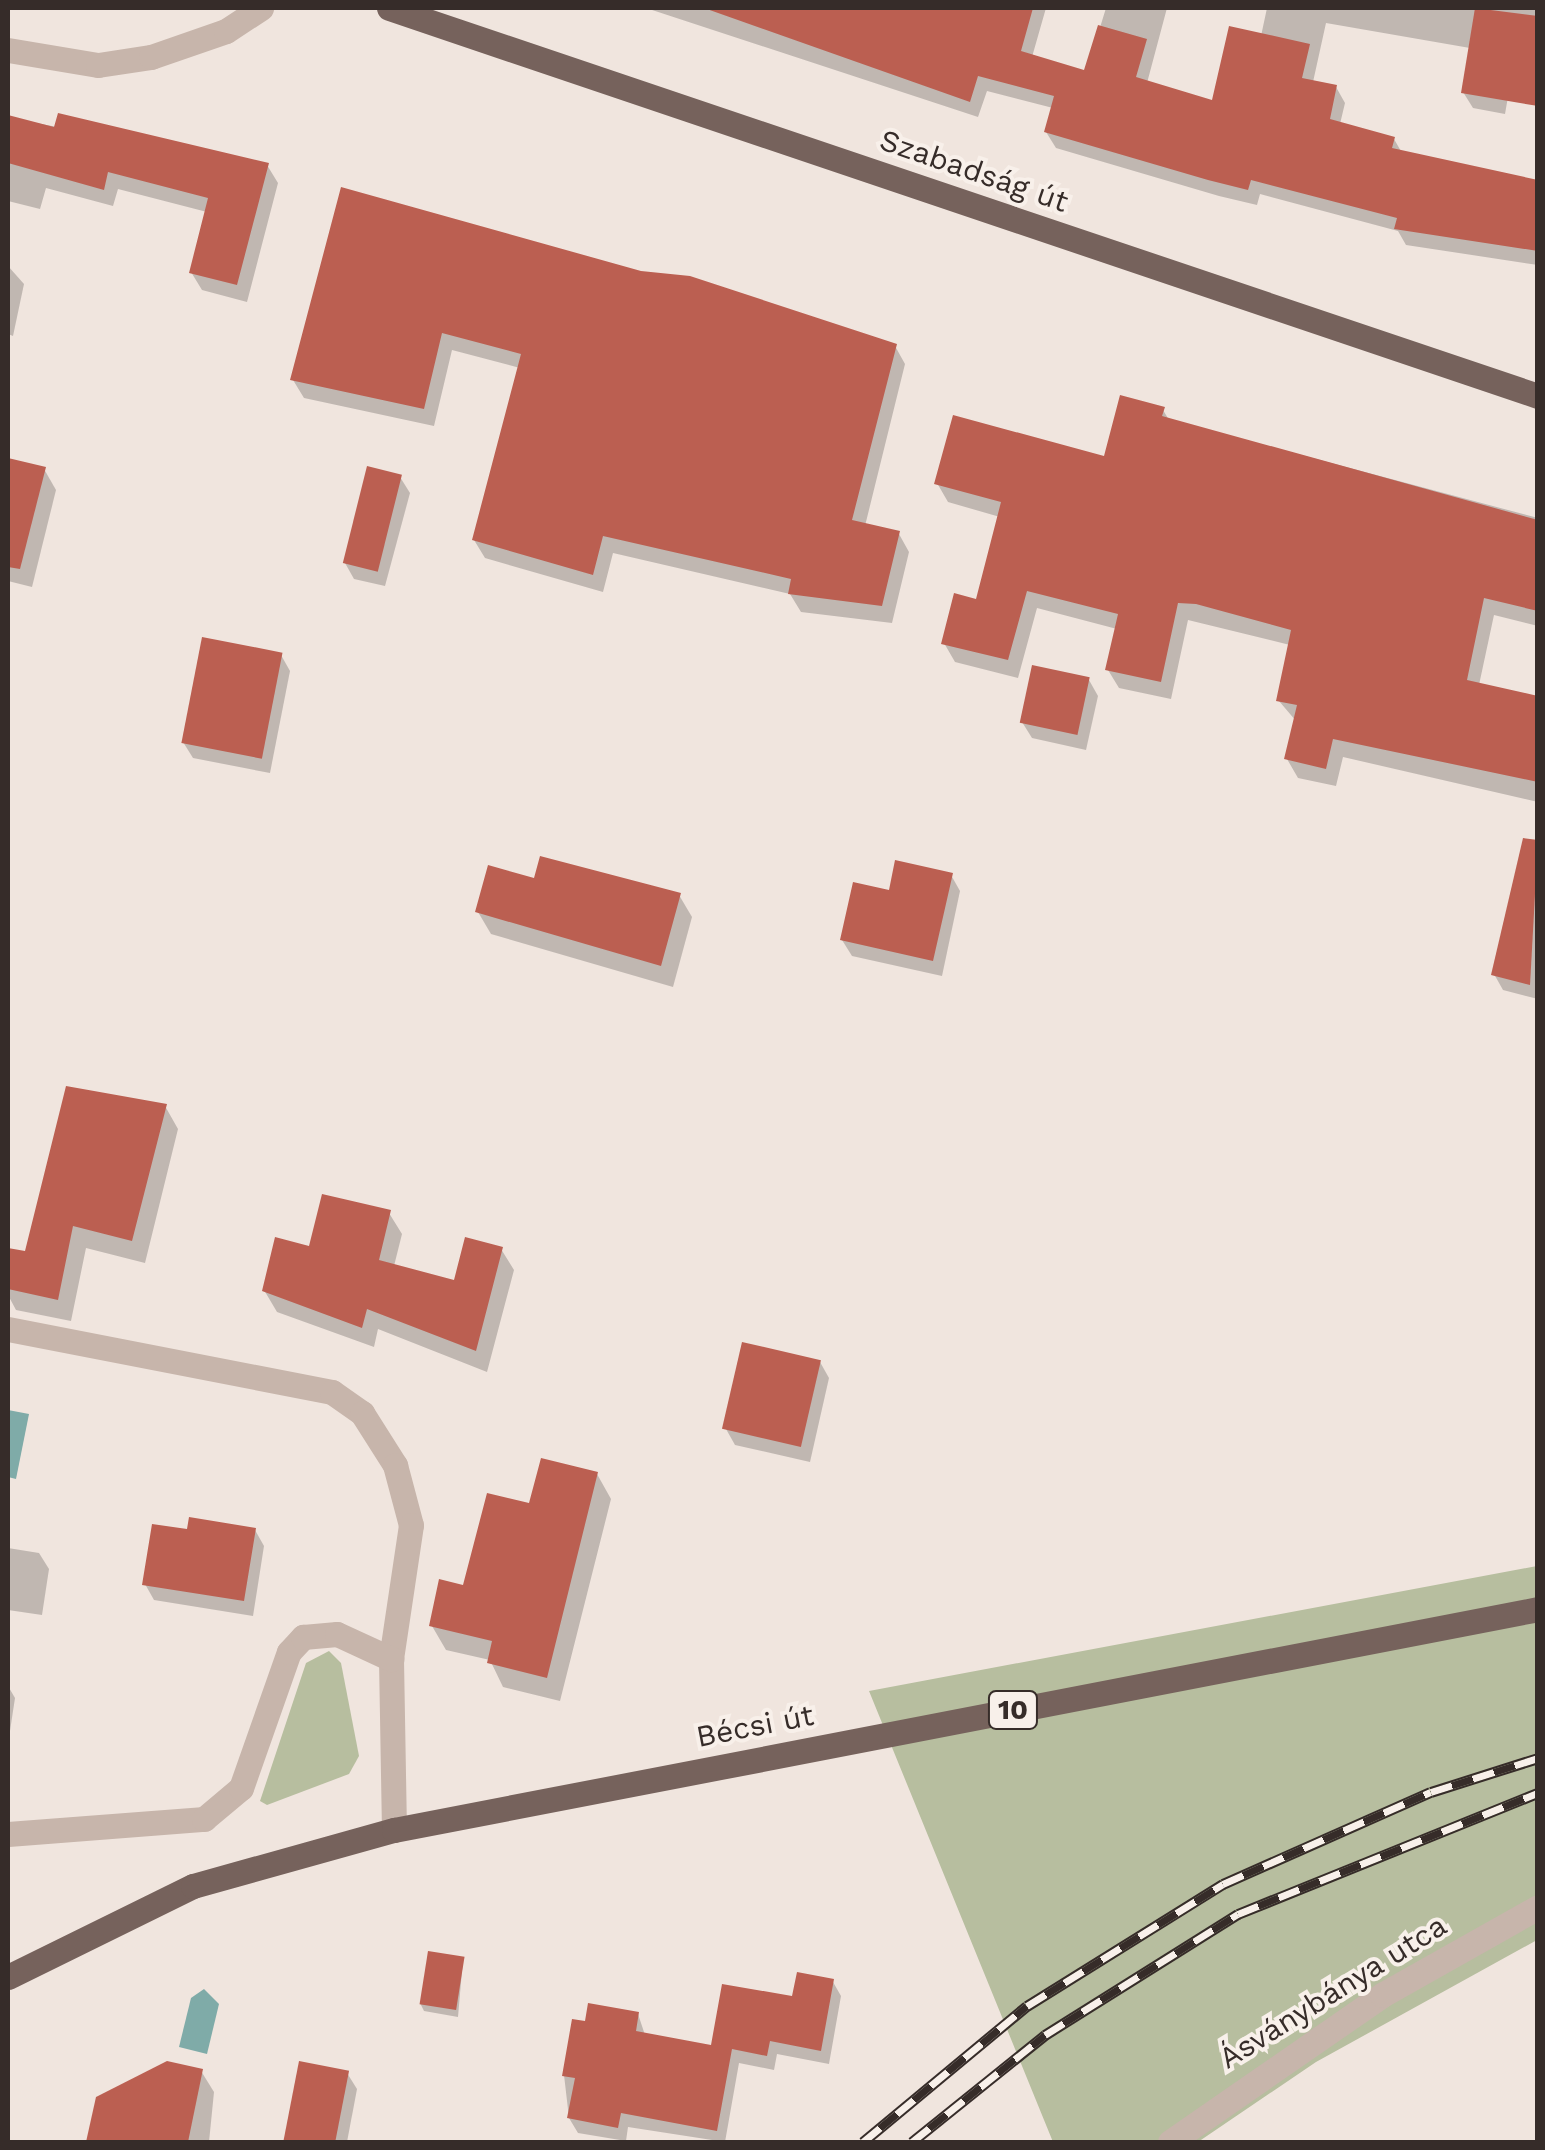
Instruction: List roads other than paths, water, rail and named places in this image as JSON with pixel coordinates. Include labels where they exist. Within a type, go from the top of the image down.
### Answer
[{"type":"main road","name":"Szabadság út","points":[[389,8],[1538,396]]},
{"type":"main road","name":"Bécsi út","points":[[8,1978],[193,1886],[394,1830],[1538,1609]]},
{"type":"street","points":[[8,50],[98,65],[151,57],[226,31],[260,8]]},
{"type":"street","points":[[8,1329],[332,1392],[362,1413],[396,1465],[412,1525],[390,1659],[394,1830]]},
{"type":"street","points":[[8,1834],[204,1819],[242,1788],[289,1652],[303,1637],[337,1634],[390,1659]]},
{"type":"street","name":"Ásványbánya utca","points":[[1170,2142],[1352,2014],[1538,1907]]},
{"type":"water","points":[[8,1410],[29,1414],[16,1479],[8,1477]]},
{"type":"water","points":[[204,1989],[219,2004],[207,2054],[179,2047],[191,1998]]},
{"type":"railway","points":[[863,2142],[1027,2006],[1223,1884],[1431,1792],[1538,1758]]},
{"type":"railway","points":[[912,2142],[1045,2035],[1238,1914],[1538,1793]]}]
